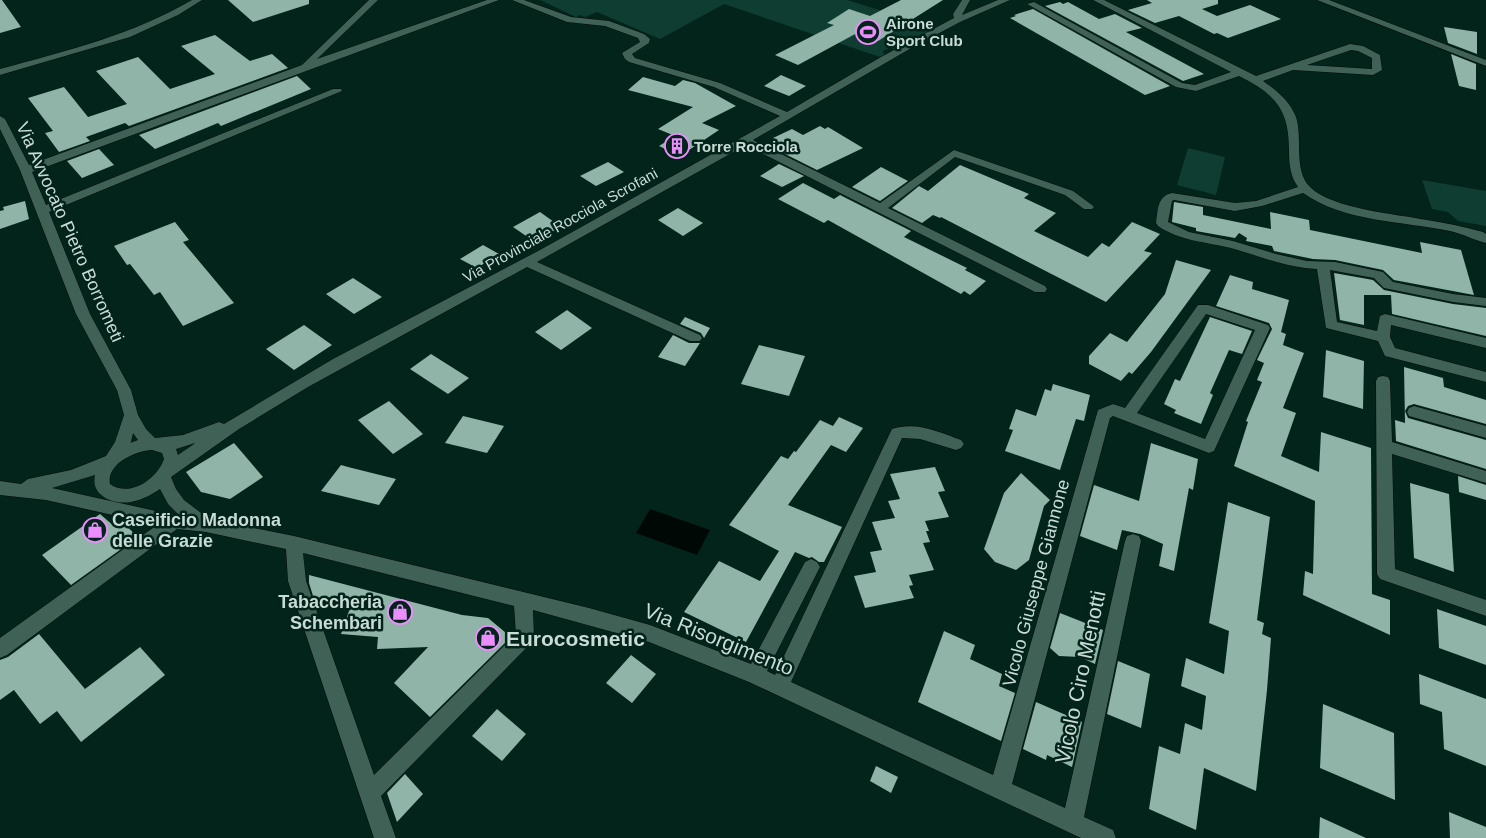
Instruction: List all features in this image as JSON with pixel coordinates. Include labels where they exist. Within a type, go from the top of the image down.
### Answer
[{"type":"street","points":[[0,72],[130,34],[179,13],[198,0]]},
{"type":"street","points":[[303,67],[374,0]]},
{"type":"street","points":[[26,170],[303,67],[495,0]]},
{"type":"street","points":[[516,0],[570,20],[606,23],[641,36],[645,39],[644,43],[627,54],[632,60],[717,85],[786,115]]},
{"type":"street","points":[[958,19],[957,14],[966,0]]},
{"type":"street","name":"Via Provinciale Rocciola Scrofani","points":[[235,423],[356,353],[527,262],[746,141],[786,115],[875,64],[958,19],[1006,0]]},
{"type":"street","points":[[1097,0],[1256,80],[1276,95],[1287,110],[1292,122],[1296,176],[1304,189],[1337,205],[1366,213],[1459,230],[1483,236],[1486,239]]},
{"type":"street","points":[[1321,0],[1486,63]]},
{"type":"street","points":[[1031,4],[1179,85],[1196,88],[1240,72]]},
{"type":"street","points":[[1256,80],[1293,67],[1350,47],[1360,48],[1377,57],[1377,70],[1373,72],[1293,67]]},
{"type":"street","points":[[42,211],[337,91]]},
{"type":"street","name":"Via Avvocato Pietro Borrometi","points":[[0,119],[26,170],[83,314],[124,390],[130,415]]},
{"type":"street","points":[[746,141],[1040,289]]},
{"type":"street","points":[[882,208],[954,152],[1070,193],[1088,207]]},
{"type":"street","points":[[1304,189],[1258,204],[1235,208],[1172,196],[1166,200],[1162,223],[1170,229],[1186,235],[1233,245],[1274,258],[1323,266],[1335,266],[1378,275],[1389,285],[1453,298],[1486,302]]},
{"type":"street","points":[[527,262],[695,338]]},
{"type":"street","points":[[1323,266],[1331,325],[1383,337]]},
{"type":"street","name":"Vicolo Giuseppe Giannone","points":[[1000,789],[1103,414],[1114,410],[1210,447],[1263,328],[1203,308],[1128,415]]},
{"type":"street","points":[[1486,342],[1385,319],[1383,337],[1390,352],[1486,377]]},
{"type":"street","points":[[1383,381],[1386,574],[1486,608]]},
{"type":"street","points":[[1414,412],[1486,432]]},
{"type":"street","points":[[130,415],[141,433],[154,444],[168,449],[171,454],[171,466],[165,474],[167,489],[180,509],[206,526]]},
{"type":"street","points":[[130,415],[123,442],[101,478],[103,488],[139,512]]},
{"type":"street","points":[[7,488],[62,480],[86,473],[113,460],[129,449],[178,442],[235,423]]},
{"type":"street","points":[[93,503],[145,490],[235,423]]},
{"type":"street","points":[[780,686],[897,433],[906,431],[921,433],[956,444]]},
{"type":"street","points":[[1384,446],[1486,477]]},
{"type":"street","points":[[7,488],[139,512]]},
{"type":"street","name":"Via Risorgimento","points":[[139,512],[174,522],[206,526],[294,543],[522,599],[650,634],[780,686],[1105,838]]},
{"type":"street","points":[[0,649],[174,522]]},
{"type":"street","name":"Vicolo Ciro Menotti","points":[[1072,823],[1133,541]]},
{"type":"street","points":[[294,543],[297,581],[385,838]]},
{"type":"street","points":[[755,675],[811,567]]},
{"type":"street","points":[[370,793],[525,636],[522,599]]},
{"type":"green space","name":"Airone Sport Club","points":[[540,0],[847,0],[937,28],[896,49],[889,48],[883,51],[884,55],[880,57],[724,4],[660,39],[597,12],[585,17],[580,15],[576,17]]},
{"type":"green space","points":[[1188,148],[1225,157],[1216,195],[1177,185]]},
{"type":"green space","points":[[1422,180],[1486,191],[1486,226],[1458,221],[1448,212],[1432,209]]},
{"type":"shaded area","points":[[650,509],[710,530],[697,555],[636,533]]},
{"type":"building","points":[[0,0],[2,0],[21,27],[0,33]]},
{"type":"building","points":[[228,0],[309,0],[309,4],[253,22]]},
{"type":"building","points":[[901,0],[943,0],[878,41],[857,33],[798,65],[775,55],[834,25],[827,23],[849,9],[870,16]]},
{"type":"building","points":[[1147,0],[1218,0],[1218,4],[1202,9],[1217,16],[1250,5],[1281,19],[1228,38],[1217,33],[1214,34],[1179,16],[1155,23],[1128,10],[1152,3]]},
{"type":"building","points":[[1060,2],[1063,4],[1068,2],[1099,19],[1115,14],[1142,28],[1126,32],[1204,74],[1183,81],[1045,6]]},
{"type":"building","points":[[1033,9],[1170,86],[1145,95],[1010,18]]},
{"type":"building","points":[[1444,27],[1477,32],[1477,54],[1448,43]]},
{"type":"building","points":[[215,35],[250,61],[272,54],[288,68],[129,126],[125,123],[86,137],[90,141],[59,152],[45,133],[53,131],[28,98],[64,87],[88,117],[127,104],[96,71],[138,57],[170,89],[215,74],[181,46]]},
{"type":"building","points":[[1451,54],[1476,64],[1476,90],[1459,86]]},
{"type":"building","points":[[781,75],[806,86],[789,96],[764,86]]},
{"type":"building","points":[[297,76],[311,89],[221,126],[218,123],[155,149],[139,135]]},
{"type":"building","points":[[643,77],[675,86],[683,80],[695,83],[736,106],[702,123],[719,130],[680,156],[659,146],[675,136],[658,129],[693,107],[628,90]]},
{"type":"building","points":[[820,126],[825,129],[828,127],[863,148],[817,170],[779,151],[786,147],[773,138],[792,129],[803,135]]},
{"type":"building","points":[[99,149],[114,165],[82,178],[67,161]]},
{"type":"building","points":[[608,162],[624,172],[596,186],[580,176]]},
{"type":"building","points":[[779,164],[804,176],[782,187],[760,176]]},
{"type":"building","points":[[960,165],[1029,194],[1024,198],[1056,213],[1034,231],[1088,257],[1102,243],[1109,247],[1132,222],[1160,234],[1144,251],[1152,253],[1106,302],[941,217],[933,215],[922,223],[892,208],[919,186],[928,191]]},
{"type":"building","points":[[881,167],[908,181],[880,201],[852,187]]},
{"type":"building","points":[[803,183],[834,199],[840,195],[911,231],[904,237],[967,268],[965,270],[986,281],[970,295],[964,291],[961,294],[828,220],[824,223],[778,199]]},
{"type":"building","points":[[25,201],[29,219],[0,229],[0,211],[4,210],[3,207]]},
{"type":"building","points":[[1174,202],[1203,207],[1203,215],[1271,229],[1270,212],[1309,220],[1310,230],[1422,253],[1420,242],[1461,250],[1474,295],[1394,280],[1383,270],[1335,260],[1313,259],[1274,251],[1272,246],[1246,241],[1247,238],[1239,233],[1235,238],[1196,231],[1196,228],[1172,222]]},
{"type":"building","points":[[678,208],[703,223],[683,236],[658,220]]},
{"type":"building","points":[[540,212],[561,227],[537,240],[532,240],[513,227]]},
{"type":"building","points":[[175,222],[189,240],[183,242],[234,303],[183,326],[160,292],[154,295],[130,264],[127,265],[114,246]]},
{"type":"building","points":[[483,245],[499,254],[477,268],[460,259]]},
{"type":"building","points":[[1176,260],[1211,270],[1151,352],[1132,374],[1129,372],[1121,381],[1089,364],[1089,356],[1110,333],[1127,342],[1165,294]]},
{"type":"building","points":[[1334,273],[1373,280],[1384,290],[1453,304],[1486,308],[1486,336],[1392,314],[1391,295],[1364,295],[1364,325],[1340,320]]},
{"type":"building","points":[[1230,275],[1253,282],[1252,289],[1289,300],[1281,332],[1286,334],[1283,345],[1304,353],[1283,408],[1296,413],[1281,456],[1319,472],[1321,432],[1371,448],[1372,594],[1390,600],[1390,635],[1303,595],[1305,571],[1313,574],[1315,501],[1234,466],[1248,422],[1246,421],[1262,382],[1257,380],[1264,363],[1257,360],[1272,329],[1269,323],[1216,306]]},
{"type":"building","points":[[353,278],[382,297],[354,314],[326,294]]},
{"type":"building","points":[[567,310],[592,328],[561,350],[535,332]]},
{"type":"building","points":[[685,317],[710,328],[704,338],[701,333],[680,324]]},
{"type":"building","points":[[1210,317],[1252,331],[1242,354],[1229,350],[1210,393],[1213,395],[1201,424],[1174,413],[1176,410],[1164,404],[1175,379],[1180,381]]},
{"type":"building","points":[[304,325],[332,345],[294,370],[266,349]]},
{"type":"building","points":[[673,335],[689,343],[700,343],[685,366],[658,357]]},
{"type":"building","points":[[759,345],[805,356],[789,396],[741,384]]},
{"type":"building","points":[[1326,350],[1364,361],[1363,409],[1323,397]]},
{"type":"building","points":[[431,354],[469,378],[448,394],[410,369]]},
{"type":"building","points":[[1404,367],[1443,378],[1444,387],[1486,400],[1486,424],[1414,404],[1408,406],[1405,411],[1408,418],[1486,440],[1486,469],[1396,441],[1395,420],[1405,423]]},
{"type":"building","points":[[1053,384],[1090,395],[1084,421],[1076,419],[1060,470],[1005,451],[1013,430],[1009,429],[1016,409],[1036,416],[1045,389],[1051,391]]},
{"type":"building","points":[[389,401],[423,434],[393,454],[358,420]]},
{"type":"building","points":[[463,416],[504,426],[487,453],[445,443]]},
{"type":"building","points":[[839,417],[863,428],[846,452],[831,445],[788,505],[842,527],[824,562],[819,562],[812,557],[809,558],[795,552],[746,642],[684,612],[719,561],[760,581],[779,551],[729,525],[781,456],[788,459],[794,451],[796,452],[820,420],[833,426]]},
{"type":"building","points":[[234,443],[263,477],[230,499],[201,492],[186,472]]},
{"type":"building","points":[[1151,443],[1198,459],[1193,490],[1189,488],[1174,571],[1159,566],[1163,544],[1140,534],[1122,530],[1117,550],[1080,536],[1094,485],[1139,501]]},
{"type":"building","points":[[341,465],[396,479],[379,505],[321,491]]},
{"type":"building","points":[[935,467],[945,491],[938,492],[949,517],[925,521],[929,531],[926,531],[930,542],[923,543],[934,570],[909,575],[913,585],[909,586],[914,598],[865,608],[854,576],[876,572],[870,552],[882,550],[872,522],[895,518],[888,501],[900,499],[890,474]]},
{"type":"building","points":[[1021,473],[1050,500],[1044,506],[1029,560],[1016,570],[995,562],[984,549],[1004,493]]},
{"type":"building","points":[[1458,476],[1486,485],[1486,500],[1459,492]]},
{"type":"building","points":[[1410,483],[1449,494],[1454,572],[1414,558]]},
{"type":"building","points":[[1228,502],[1270,517],[1257,620],[1264,623],[1262,634],[1271,638],[1267,690],[1256,791],[1204,768],[1196,830],[1149,809],[1159,746],[1180,754],[1185,723],[1202,730],[1206,696],[1181,686],[1186,658],[1224,674],[1229,631],[1209,623]]},
{"type":"building","points":[[100,514],[115,527],[122,522],[138,537],[71,585],[42,555]]},
{"type":"building","points":[[309,575],[462,615],[488,618],[511,637],[430,717],[394,683],[428,647],[377,649],[378,637],[341,634],[350,608],[314,599],[309,583]]},
{"type":"building","points":[[1437,609],[1486,626],[1486,665],[1439,648]]},
{"type":"building","points":[[1060,613],[1103,630],[1095,664],[1080,657],[1059,656],[1050,648]]},
{"type":"building","points":[[944,631],[975,645],[970,659],[1002,674],[999,686],[1015,693],[1001,741],[918,702]]},
{"type":"building","points":[[39,634],[85,689],[140,647],[165,675],[81,742],[57,711],[40,724],[14,690],[0,700],[0,660],[8,657]]},
{"type":"building","points":[[631,655],[656,674],[632,703],[606,683]]},
{"type":"building","points":[[1118,661],[1150,674],[1141,728],[1107,714]]},
{"type":"building","points":[[1419,674],[1486,699],[1486,766],[1444,749],[1442,712],[1420,704]]},
{"type":"building","points":[[1036,702],[1082,722],[1072,767],[1047,755],[1046,760],[1023,749]]},
{"type":"building","points":[[1323,704],[1394,733],[1395,800],[1320,768]]},
{"type":"building","points":[[497,709],[526,734],[502,761],[472,736]]},
{"type":"building","points":[[876,766],[898,777],[891,793],[870,781]]},
{"type":"building","points":[[405,774],[423,794],[397,822],[387,793]]},
{"type":"building","points":[[1449,812],[1486,827],[1486,838],[1450,838]]},
{"type":"building","points":[[1320,817],[1366,838],[1319,838]]},
{"type":"place","name":"Airone Sport Club","points":[[868,32]]},
{"type":"place","name":"Torre Rocciola","points":[[677,146]]},
{"type":"place","name":"Caseificio Madonna delle Grazie","points":[[95,530]]},
{"type":"place","name":"Tabaccheria Schembari","points":[[400,612]]},
{"type":"place","name":"Eurocosmetic","points":[[488,638]]}]
